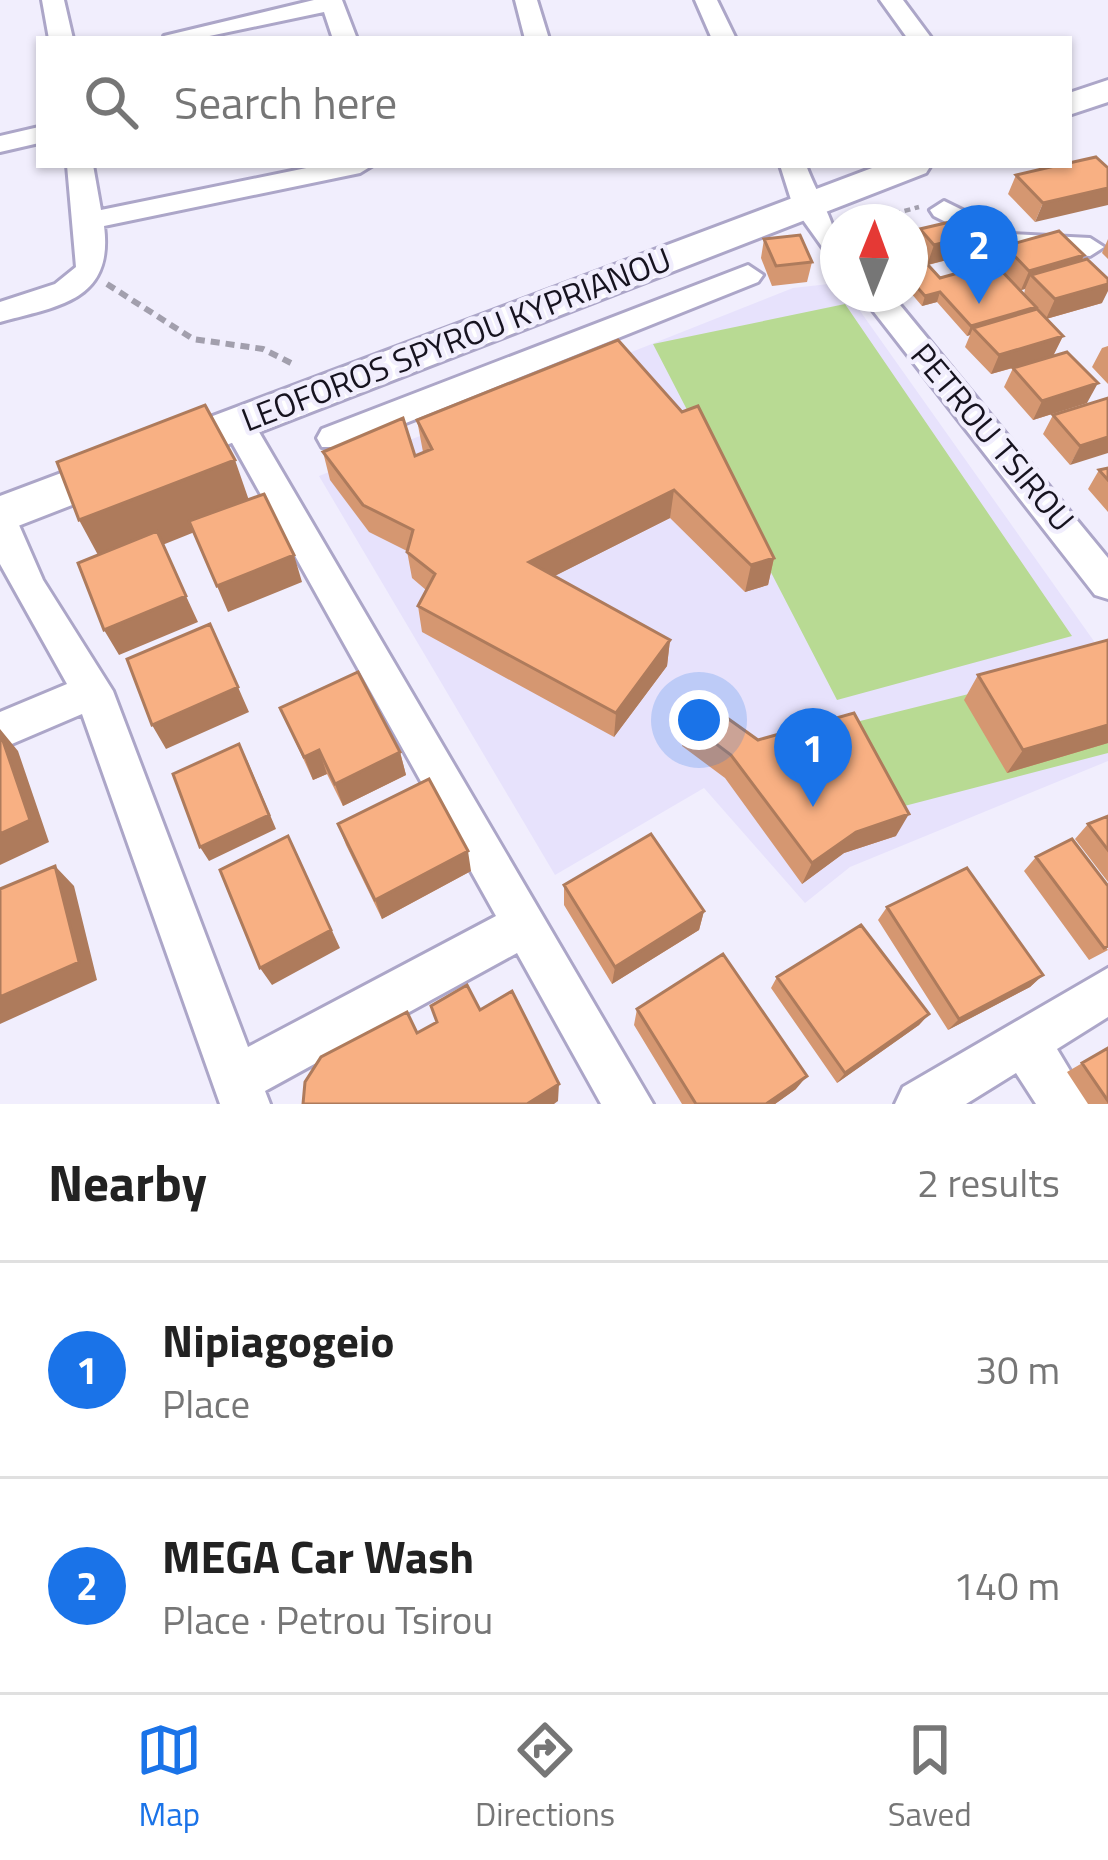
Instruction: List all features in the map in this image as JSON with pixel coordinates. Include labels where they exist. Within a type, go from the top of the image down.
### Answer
[{"type":"main road","points":[[1072,81],[1108,68]]},
{"type":"main road","points":[[1072,104],[1108,90]]},
{"type":"main road","name":"LEOFOROS SPYROU KYPRIANOU","points":[[0,479],[809,178],[889,168]]},
{"type":"main road","name":"LEOFOROS SPYROU KYPRIANOU","points":[[0,517],[509,319],[809,178]]},
{"type":"street","points":[[53,0],[60,36]]},
{"type":"street","points":[[526,0],[536,36]]},
{"type":"street","points":[[706,0],[723,36]]},
{"type":"street","points":[[891,0],[918,36]]},
{"type":"street","points":[[176,36],[332,2],[344,36]]},
{"type":"street","points":[[0,144],[36,136]]},
{"type":"street","points":[[0,312],[57,298],[86,278],[97,258],[80,168]]},
{"type":"street","points":[[88,221],[345,168]]},
{"type":"street","points":[[944,210],[1005,243],[1099,239],[1108,280]]},
{"type":"street","points":[[334,438],[748,275]]},
{"type":"street","name":"PETROU TSIROU","points":[[889,312],[1108,584]]},
{"type":"street","points":[[509,319],[546,358]]},
{"type":"street","points":[[374,370],[404,412]]},
{"type":"street","points":[[237,423],[628,1104]]},
{"type":"street","points":[[0,517],[26,586],[93,691],[240,1092],[524,925]]},
{"type":"street","points":[[0,731],[93,691]]},
{"type":"street","points":[[920,1104],[1108,991]]},
{"type":"street","points":[[1023,1041],[1065,1104]]},
{"type":"path","points":[[928,205],[944,210]]},
{"type":"path","points":[[86,278],[134,293],[194,340],[266,346],[291,363]]},
{"type":"shaded area","points":[[820,285],[820,312],[861,312],[1108,661],[1108,761],[850,867],[805,903],[704,788],[555,875],[319,476],[793,288]]},
{"type":"green space","points":[[820,309],[850,312],[1072,636],[837,700],[653,344]]},
{"type":"green space","points":[[1094,663],[1108,685],[1108,753],[889,810],[848,724]]},
{"type":"building","points":[[1096,157],[1108,168],[1108,188],[1043,203],[1016,175],[1072,168],[1072,162]]},
{"type":"building","points":[[967,218],[981,233],[934,245],[928,227]]},
{"type":"building","points":[[1059,231],[1084,255],[1029,271],[1005,246]]},
{"type":"building","points":[[800,235],[812,262],[776,266],[764,239]]},
{"type":"building","points":[[1087,259],[1108,284],[1055,299],[1031,275]]},
{"type":"building","points":[[994,263],[1036,307],[971,326],[940,292],[928,295],[928,265],[940,278]]},
{"type":"building","points":[[1037,309],[1063,336],[999,355],[973,328]]},
{"type":"building","points":[[618,340],[682,412],[698,406],[774,558],[751,565],[674,490],[529,562],[670,640],[616,713],[418,606],[435,574],[407,552],[413,530],[363,505],[323,452],[403,418],[415,456],[432,449],[417,420]]},
{"type":"building","points":[[1067,352],[1098,383],[1042,401],[1013,368]]},
{"type":"building","points":[[1108,398],[1108,437],[1080,446],[1053,415]]},
{"type":"building","points":[[205,405],[235,460],[79,520],[57,462]]},
{"type":"building","points":[[264,494],[294,555],[217,586],[189,521]]},
{"type":"building","points":[[157,531],[186,596],[104,630],[78,563]]},
{"type":"building","points":[[210,624],[238,687],[152,725],[127,659]]},
{"type":"building","points":[[1108,640],[1108,725],[1023,750],[978,675]]},
{"type":"building","points":[[358,672],[400,752],[335,784],[319,750],[304,757],[280,708]]},
{"type":"building","points":[[702,700],[758,740],[854,713],[909,814],[856,832],[812,863],[731,755],[687,722]]},
{"type":"building","points":[[0,732],[30,820],[0,834]]},
{"type":"building","points":[[239,744],[269,815],[200,847],[173,774]]},
{"type":"building","points":[[429,779],[468,851],[375,900],[338,824]]},
{"type":"building","points":[[1108,816],[1108,850],[1088,824]]},
{"type":"building","points":[[651,834],[704,911],[615,967],[564,885]]},
{"type":"building","points":[[288,836],[331,930],[260,968],[220,870]]},
{"type":"building","points":[[1072,839],[1108,886],[1108,946],[1104,948],[1036,857]]},
{"type":"building","points":[[55,866],[79,962],[0,997],[0,889]]},
{"type":"building","points":[[967,868],[1043,975],[959,1019],[887,907]]},
{"type":"building","points":[[861,925],[929,1014],[845,1073],[777,977]]},
{"type":"building","points":[[723,954],[807,1076],[766,1104],[696,1104],[637,1009]]},
{"type":"building","points":[[467,985],[480,1010],[512,991],[559,1084],[527,1104],[303,1104],[305,1082],[321,1057],[407,1012],[417,1033],[437,1022],[431,1006]]},
{"type":"building","points":[[1108,1048],[1108,1101],[1082,1063]]},
{"type":"place","name":"MEGA Car Wash","points":[[979,304]]},
{"type":"place","name":"Nipiagogeio","points":[[813,807]]}]
